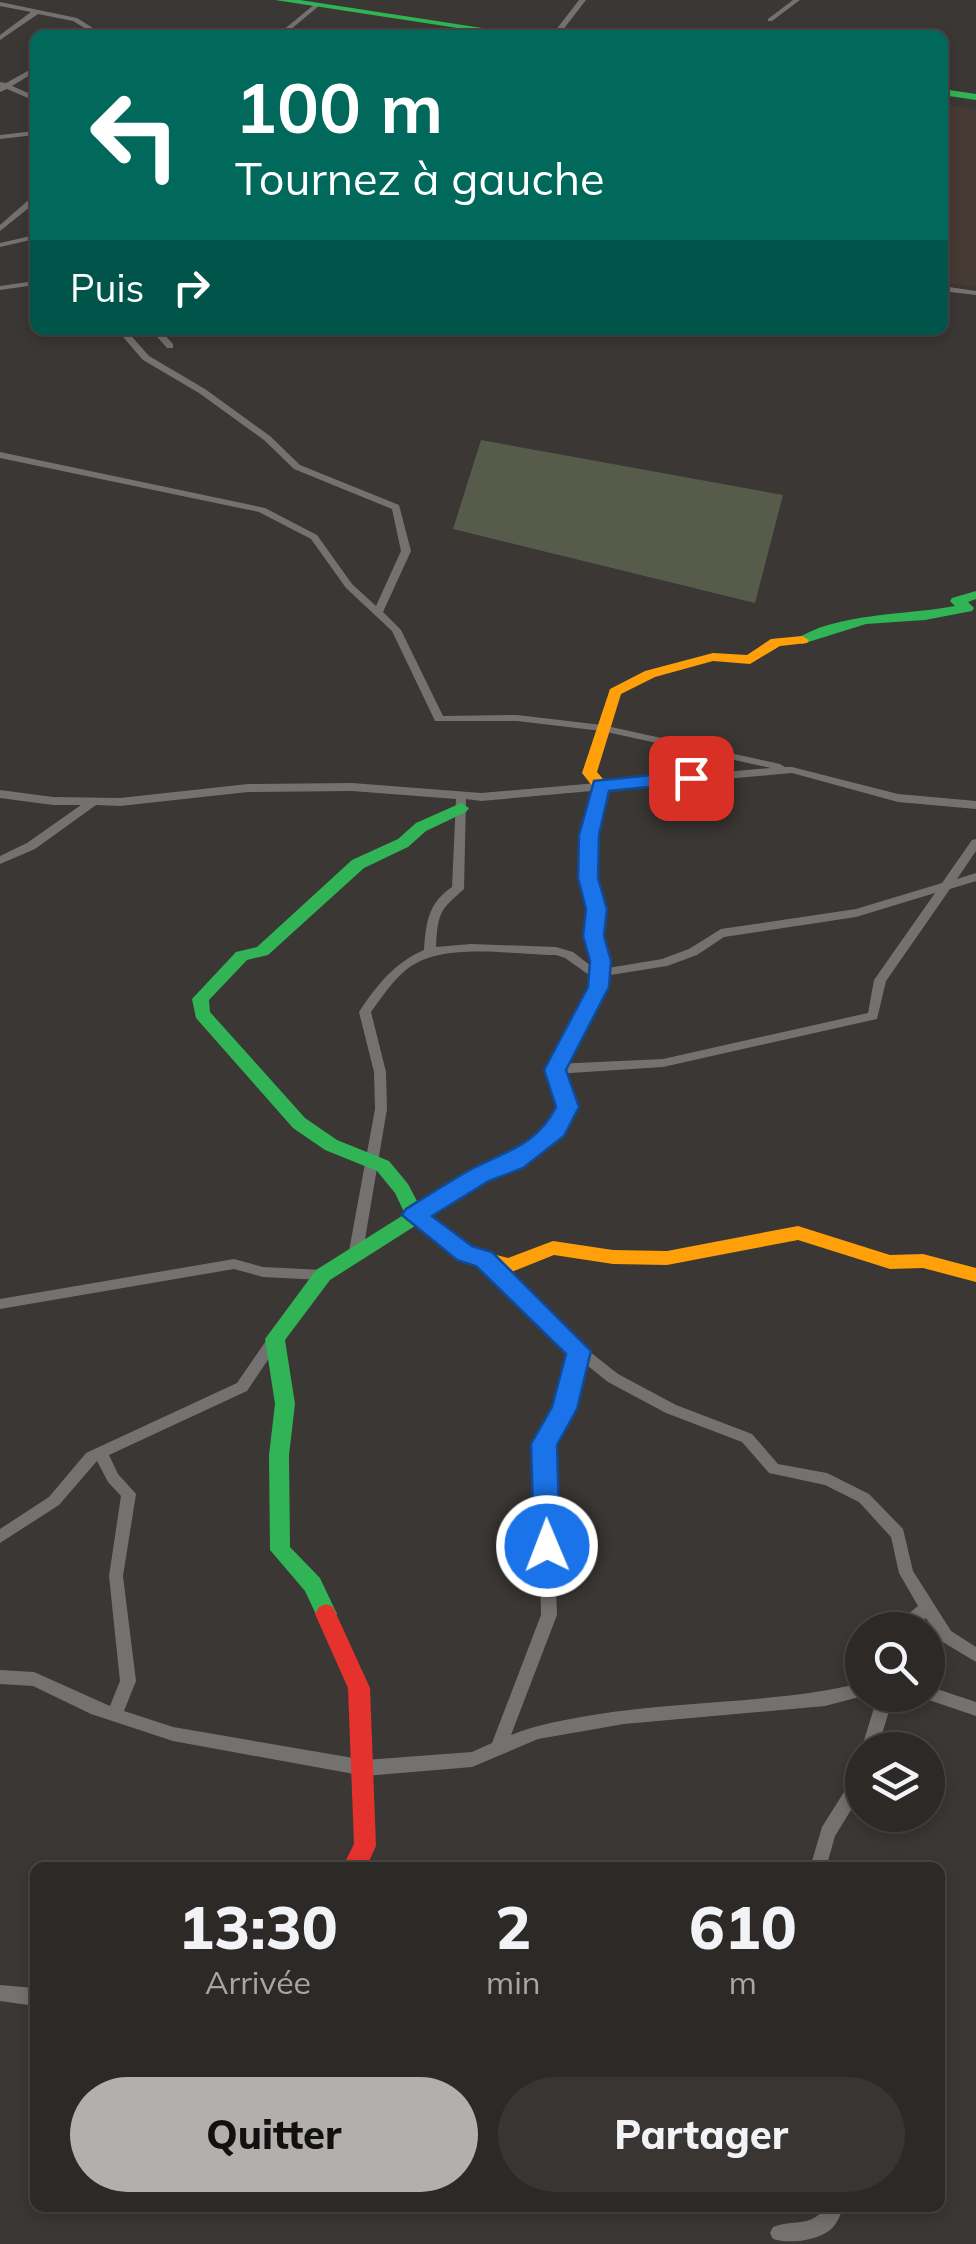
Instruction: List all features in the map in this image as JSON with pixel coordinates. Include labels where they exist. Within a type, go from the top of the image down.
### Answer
[{"type":"street","points":[[282,0],[489,30]]},
{"type":"street","points":[[559,30],[583,0]]},
{"type":"street","points":[[770,20],[798,0]]},
{"type":"street","points":[[0,4],[75,19],[93,30]]},
{"type":"street","points":[[286,30],[317,5]]},
{"type":"street","points":[[0,38],[37,11]]},
{"type":"street","points":[[3,87],[30,71]]},
{"type":"street","points":[[3,87],[30,97]]},
{"type":"street","points":[[948,93],[976,97]]},
{"type":"street","points":[[0,141],[30,134]]},
{"type":"street","points":[[0,229],[30,203]]},
{"type":"street","points":[[0,245],[30,238]]},
{"type":"street","points":[[0,288],[30,284]]},
{"type":"street","points":[[948,289],[976,293]]},
{"type":"street","points":[[125,335],[146,358],[202,390],[267,438],[297,467],[396,507],[406,550],[378,612]]},
{"type":"street","points":[[160,335],[170,346]]},
{"type":"street","points":[[0,455],[262,510],[314,537],[350,586],[396,630],[438,719],[517,718],[602,728],[898,798],[976,805]]},
{"type":"street","points":[[601,786],[589,772],[615,692],[650,674],[713,657],[750,660],[776,642],[808,640],[865,620],[925,616],[967,608],[958,601],[976,595]]},
{"type":"street","points":[[0,794],[92,802],[248,788],[352,787],[461,802],[792,770]]},
{"type":"street","points":[[0,1537],[54,1501],[90,1457],[242,1387],[324,1274],[481,1175],[515,1162],[556,1130],[567,1107],[555,1070],[598,987],[594,936],[597,909],[588,878],[589,835],[601,786]]},
{"type":"street","points":[[0,860],[31,846],[92,802]]},
{"type":"street","points":[[430,950],[432,910],[442,898],[458,889],[461,802]]},
{"type":"street","points":[[461,802],[403,843],[358,864],[262,951],[242,956],[200,999],[202,1014],[299,1122],[331,1145],[383,1166],[402,1188],[414,1215],[465,1254],[509,1266],[552,1248],[613,1257],[668,1258],[798,1233],[890,1262],[923,1261],[976,1275]]},
{"type":"street","points":[[555,1070],[664,1063],[874,1016],[880,980],[976,843]]},
{"type":"street","points":[[356,1252],[380,1109],[380,1072],[365,1012],[402,964],[430,950],[556,950],[599,975],[693,952],[721,933],[856,912],[976,878]]},
{"type":"street","points":[[484,1259],[612,1378],[671,1409],[747,1438],[774,1469],[827,1479],[864,1498],[898,1534],[906,1573],[946,1636],[976,1655]]},
{"type":"street","points":[[0,1304],[234,1264],[263,1272],[324,1274]]},
{"type":"street","points":[[275,1339],[285,1404],[279,1455],[280,1550],[313,1585],[360,1688],[365,1846],[356,1862]]},
{"type":"street","points":[[498,1748],[549,1614],[544,1444],[564,1409],[579,1351]]},
{"type":"street","points":[[100,1453],[113,1478],[129,1494],[116,1576],[128,1681],[114,1715]]},
{"type":"street","points":[[922,1612],[928,1607]]},
{"type":"street","points":[[0,1676],[34,1679],[114,1715],[173,1734],[365,1768],[472,1758],[537,1732],[624,1717],[845,1694]]},
{"type":"street","points":[[945,1699],[976,1709]]},
{"type":"street","points":[[820,1862],[828,1832],[845,1805]]},
{"type":"street","points":[[0,1993],[30,1996]]},
{"type":"street","points":[[779,2232],[818,2229],[832,2212]]},
{"type":"shaded area","points":[[948,105],[976,109],[976,287],[948,283]]},
{"type":"green space","points":[[481,440],[783,495],[755,603],[453,529]]},
{"type":"traffic: fast","points":[[280,0],[488,30]]},
{"type":"traffic: fast","points":[[948,93],[976,97]]},
{"type":"traffic: fast","points":[[802,640],[865,620],[925,616],[967,608],[957,601],[976,595]]},
{"type":"traffic: fast","points":[[461,808],[421,827],[403,843],[358,864],[262,951],[242,956],[200,999],[202,1014],[299,1123],[331,1145],[383,1166],[402,1189],[414,1215],[465,1254]]},
{"type":"traffic: fast","points":[[326,1614],[313,1585],[280,1550],[279,1455],[285,1404],[275,1339],[323,1275],[481,1175],[515,1162],[556,1130],[567,1107],[555,1069],[599,987],[600,961],[594,936],[597,909],[588,878],[591,826]]},
{"type":"traffic: slow","points":[[591,826],[601,786],[589,773],[615,692],[650,674],[713,657],[750,660],[776,642],[802,640]]},
{"type":"traffic: slow","points":[[465,1254],[509,1266],[553,1248],[613,1257],[667,1258],[798,1233],[890,1262],[923,1261],[976,1275]]},
{"type":"traffic: jam","points":[[326,1614],[359,1688],[365,1846],[356,1862]]},
{"type":"route","points":[[547,1546],[544,1444],[564,1409],[579,1351],[556,1333],[484,1259],[465,1254],[414,1215],[481,1175],[515,1162],[556,1130],[567,1107],[555,1070],[598,987],[600,961],[594,936],[597,909],[588,878],[589,835],[601,786],[691,778]]}]
